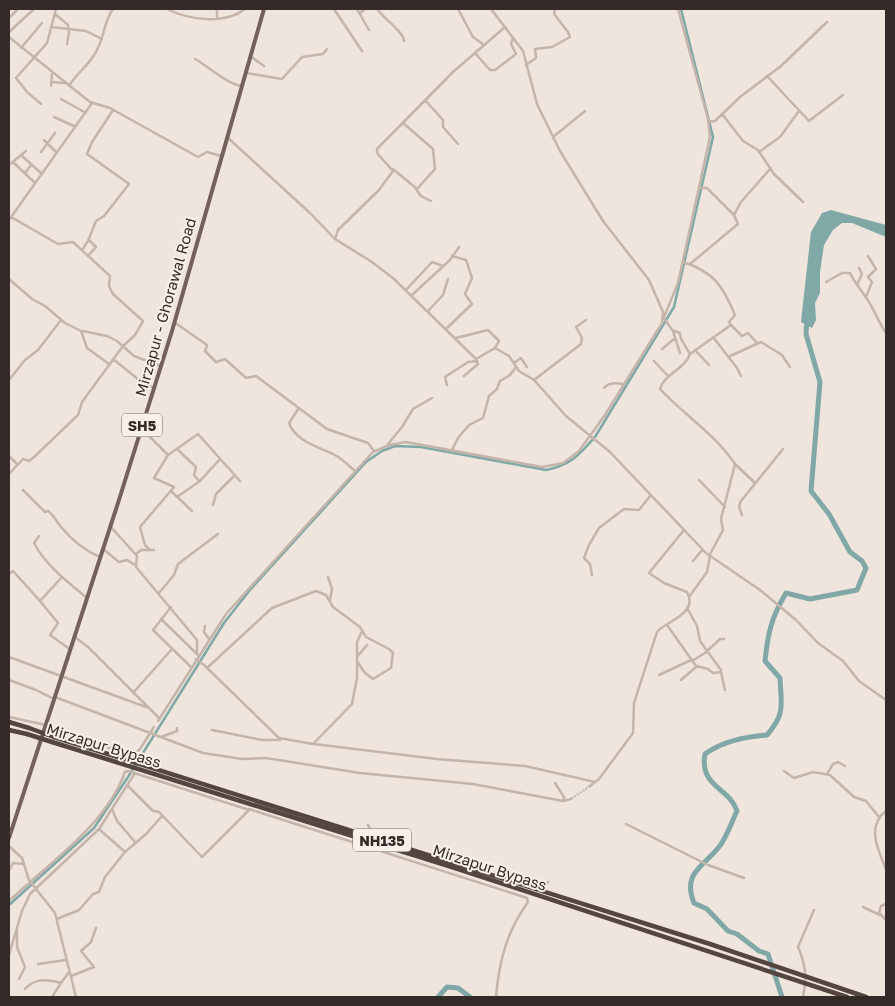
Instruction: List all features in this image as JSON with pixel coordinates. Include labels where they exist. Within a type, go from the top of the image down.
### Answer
[{"type":"highway","name":"Mirzapur Bypass","points":[[9,722],[847,997]]},
{"type":"highway","name":"Mirzapur Bypass","points":[[9,730],[541,890],[786,969],[866,997]]},
{"type":"main road","name":"Mirzapur - Ghorawal Road","points":[[9,837],[142,429],[264,9]]},
{"type":"street","points":[[9,18],[18,9]]},
{"type":"street","points":[[9,32],[34,9]]},
{"type":"street","points":[[41,104],[16,80],[47,43],[56,9]]},
{"type":"street","points":[[69,86],[94,57],[106,30],[106,17],[113,9]]},
{"type":"street","points":[[167,9],[185,17],[236,15],[245,9]]},
{"type":"street","points":[[217,17],[218,9]]},
{"type":"street","points":[[334,9],[362,51]]},
{"type":"street","points":[[357,9],[369,30]]},
{"type":"street","points":[[360,13],[365,9]]},
{"type":"street","points":[[377,9],[385,19],[402,33],[404,41]]},
{"type":"street","points":[[458,9],[473,37],[484,45]]},
{"type":"street","points":[[491,9],[524,54],[537,104],[553,137],[603,220],[645,272],[665,319],[673,331],[680,353]]},
{"type":"street","points":[[526,65],[536,58],[535,49],[552,46],[570,37],[554,14],[556,9]]},
{"type":"street","points":[[198,655],[247,588],[354,471],[375,451],[387,445],[406,442],[548,467],[563,463],[576,455],[593,436],[665,319],[675,294],[684,262],[710,145],[709,122],[678,9]]},
{"type":"street","points":[[55,14],[66,21],[69,28],[67,44]]},
{"type":"street","points":[[709,122],[715,120],[740,97],[785,63],[828,22]]},
{"type":"street","points":[[21,48],[42,24]]},
{"type":"street","points":[[51,27],[86,31],[103,39]]},
{"type":"street","points":[[430,201],[419,194],[376,151],[452,72],[505,27]]},
{"type":"street","points":[[9,38],[52,74],[92,103],[114,110],[198,157],[207,152],[221,156]]},
{"type":"street","points":[[475,53],[491,70],[495,70],[516,54],[511,44],[513,38]]},
{"type":"street","points":[[246,73],[282,79],[302,57],[323,54],[327,49]]},
{"type":"street","points":[[250,56],[264,66]]},
{"type":"street","points":[[195,59],[232,84],[242,86]]},
{"type":"street","points":[[50,86],[52,74]]},
{"type":"street","points":[[767,76],[810,121],[843,95]]},
{"type":"street","points":[[52,82],[65,83]]},
{"type":"street","points":[[61,100],[86,112]]},
{"type":"street","points":[[425,100],[443,120],[443,127],[458,144]]},
{"type":"street","points":[[11,217],[92,103]]},
{"type":"street","points":[[82,250],[89,240],[96,221],[104,216],[129,184],[87,154],[92,142],[114,110]]},
{"type":"street","points":[[553,137],[585,111]]},
{"type":"street","points":[[759,152],[780,137],[800,111]]},
{"type":"street","points":[[722,114],[746,144],[759,152],[771,168],[803,202]]},
{"type":"street","points":[[54,116],[74,126]]},
{"type":"street","points":[[403,123],[434,151],[435,169],[418,188],[415,188]]},
{"type":"street","points":[[42,152],[55,133]]},
{"type":"street","points":[[227,137],[310,213],[335,239],[372,262],[406,290],[477,360]]},
{"type":"street","points":[[44,140],[57,154]]},
{"type":"street","points":[[9,165],[26,151]]},
{"type":"street","points":[[21,155],[42,174]]},
{"type":"street","points":[[14,162],[35,183]]},
{"type":"street","points":[[25,173],[31,165]]},
{"type":"street","points":[[734,215],[752,189],[771,168]]},
{"type":"street","points":[[335,239],[338,230],[379,190],[394,169]]},
{"type":"street","points":[[689,264],[738,224],[734,215],[707,188],[701,188]]},
{"type":"street","points":[[9,213],[11,217],[58,244],[72,242],[82,250],[110,276],[109,286],[113,294],[143,321],[80,405],[78,414],[34,458],[29,461],[23,459],[9,474]]},
{"type":"street","points":[[88,256],[96,247],[89,240]]},
{"type":"street","points":[[412,296],[443,266],[459,247]]},
{"type":"street","points":[[446,329],[472,304],[465,294],[472,278],[466,260],[452,256]]},
{"type":"street","points":[[866,297],[872,282],[868,277],[876,269],[868,256]]},
{"type":"street","points":[[406,290],[432,262],[443,266]]},
{"type":"street","points":[[684,262],[711,274],[720,284],[735,313],[730,322],[731,325],[742,336],[748,334],[756,343]]},
{"type":"street","points":[[857,286],[862,274],[859,268]]},
{"type":"street","points":[[826,282],[842,273],[850,274],[875,311],[875,317],[886,332]]},
{"type":"street","points":[[9,279],[61,320],[82,331],[107,336],[134,356],[161,366]]},
{"type":"street","points":[[428,311],[443,295],[448,279]]},
{"type":"street","points":[[9,380],[25,360],[38,350],[61,320]]},
{"type":"street","points":[[534,380],[582,344],[582,338],[576,327],[586,320]]},
{"type":"street","points":[[174,322],[206,345],[205,352],[216,362],[225,360],[246,378],[256,376],[331,430],[368,443],[375,451]]},
{"type":"street","points":[[731,325],[690,354],[685,362],[668,376],[660,389],[679,409],[712,435],[735,464],[755,483]]},
{"type":"street","points":[[447,386],[445,377],[495,348],[499,341],[488,330],[455,339]]},
{"type":"street","points":[[82,331],[87,348],[109,364]]},
{"type":"street","points":[[673,331],[680,333],[690,354]]},
{"type":"street","points":[[713,337],[740,376]]},
{"type":"street","points":[[662,349],[674,339]]},
{"type":"street","points":[[728,357],[756,343],[762,343],[782,355],[790,367]]},
{"type":"street","points":[[495,348],[508,356],[516,367],[534,380],[566,416],[593,436],[702,550],[757,587],[818,643],[842,661],[859,681],[886,700]]},
{"type":"street","points":[[696,350],[709,365]]},
{"type":"street","points":[[514,364],[521,358],[527,366]]},
{"type":"street","points":[[113,359],[139,380],[154,388]]},
{"type":"street","points":[[464,376],[478,364],[477,360]]},
{"type":"street","points":[[654,361],[668,376]]},
{"type":"street","points":[[452,450],[458,438],[469,425],[483,418],[488,396],[497,389],[500,381],[510,375],[516,367]]},
{"type":"street","points":[[604,388],[614,383],[624,384]]},
{"type":"street","points":[[387,445],[402,427],[413,409],[432,398]]},
{"type":"street","points":[[299,408],[289,421],[293,431],[318,450],[338,457],[354,471]]},
{"type":"street","points":[[142,429],[168,455]]},
{"type":"street","points":[[154,550],[146,545],[140,526],[174,486],[154,478],[168,455],[197,433],[240,481]]},
{"type":"street","points":[[177,449],[196,468],[194,475],[199,481]]},
{"type":"street","points":[[742,515],[740,502],[783,449]]},
{"type":"street","points":[[9,456],[17,464]]},
{"type":"street","points":[[177,498],[199,481],[220,458]]},
{"type":"street","points":[[590,786],[596,782],[631,737],[633,712],[641,677],[657,632],[663,625],[667,625],[682,616],[687,608],[690,597],[707,572],[709,556],[723,530],[720,522],[735,464]]},
{"type":"street","points":[[213,505],[216,494],[235,475]]},
{"type":"street","points":[[699,480],[725,507]]},
{"type":"street","points":[[23,490],[45,512],[48,511],[52,514],[60,526],[80,546],[100,557]]},
{"type":"street","points":[[171,491],[192,511]]},
{"type":"street","points":[[592,575],[590,564],[584,558],[597,532],[624,509],[639,510],[650,496]]},
{"type":"street","points":[[110,526],[138,557],[135,565]]},
{"type":"street","points":[[684,530],[649,573],[664,583],[687,592],[690,597]]},
{"type":"street","points":[[159,593],[174,575],[178,564],[218,534]]},
{"type":"street","points":[[40,536],[34,541],[37,548],[62,577],[88,598]]},
{"type":"street","points":[[75,637],[88,647],[158,720],[191,666],[197,660],[197,640],[171,607],[135,565],[127,560],[119,562],[103,549]]},
{"type":"street","points":[[136,554],[150,549]]},
{"type":"street","points":[[693,561],[702,550]]},
{"type":"street","points":[[9,574],[13,571],[58,623],[50,635],[70,650]]},
{"type":"street","points":[[40,601],[62,577]]},
{"type":"street","points":[[328,577],[332,589],[330,600]]},
{"type":"street","points":[[207,668],[252,624],[275,606],[316,591],[323,593],[333,606],[362,631],[368,639],[391,650],[394,662],[390,671],[373,679],[364,672],[357,659]]},
{"type":"street","points":[[171,607],[153,630],[191,666]]},
{"type":"street","points":[[687,608],[698,628],[700,641],[721,671],[725,690]]},
{"type":"street","points":[[161,619],[198,655]]},
{"type":"street","points":[[667,625],[697,666],[708,669],[712,673],[721,671]]},
{"type":"street","points":[[205,626],[204,632],[209,639]]},
{"type":"street","points":[[314,744],[352,704],[358,678],[357,642],[362,631]]},
{"type":"street","points":[[659,675],[692,660],[720,638],[724,640]]},
{"type":"street","points":[[357,659],[367,645]]},
{"type":"street","points":[[133,693],[172,648]]},
{"type":"street","points":[[9,657],[146,707]]},
{"type":"street","points":[[197,660],[204,664],[281,740]]},
{"type":"street","points":[[681,680],[697,666]]},
{"type":"street","points":[[9,680],[194,750],[233,758],[266,758],[366,773],[464,783],[563,801],[571,799]]},
{"type":"street","points":[[9,717],[46,725],[132,756],[154,735],[177,731],[177,728]]},
{"type":"street","points":[[154,727],[154,735]]},
{"type":"street","points":[[212,730],[262,740],[281,740],[427,758],[525,766],[596,782]]},
{"type":"street","points":[[827,774],[833,764],[838,762],[845,766]]},
{"type":"street","points":[[9,954],[32,885],[86,831],[101,813],[125,772],[128,771],[514,893],[527,898],[528,902]]},
{"type":"street","points":[[784,771],[794,778],[813,772],[827,774],[836,778],[856,798],[866,801],[879,816]]},
{"type":"street","points":[[9,901],[32,885],[99,829],[134,772]]},
{"type":"street","points":[[555,784],[564,796],[563,801]]},
{"type":"street","points":[[127,785],[153,811],[162,816],[203,857],[249,809]]},
{"type":"street","points":[[112,809],[117,821],[135,842]]},
{"type":"street","points":[[886,811],[879,816],[874,829],[886,869]]},
{"type":"street","points":[[57,919],[79,910],[93,894],[99,892],[105,877],[125,852],[135,842],[143,838],[162,816]]},
{"type":"street","points":[[626,824],[708,865],[744,878]]},
{"type":"street","points":[[368,825],[371,830],[371,840]]},
{"type":"street","points":[[99,829],[125,852]]},
{"type":"street","points":[[9,846],[22,858],[32,885],[52,908],[57,919],[76,997]]},
{"type":"street","points":[[10,869],[12,863],[24,864]]},
{"type":"street","points":[[496,997],[506,940],[515,921],[528,902],[548,882]]},
{"type":"street","points":[[880,916],[880,908],[886,904]]},
{"type":"street","points":[[863,907],[886,920]]},
{"type":"street","points":[[803,997],[806,983],[805,962],[798,947],[814,910]]},
{"type":"street","points":[[71,976],[94,967],[81,951],[91,942],[96,928]]},
{"type":"street","points":[[17,929],[17,947],[24,968],[19,979]]},
{"type":"street","points":[[38,964],[67,960]]},
{"type":"street","points":[[52,997],[70,971]]},
{"type":"street","points":[[25,989],[30,984],[44,979],[62,982]]},
{"type":"water","points":[[831,210],[886,225],[886,237],[852,223],[842,223],[833,230],[824,245],[820,272],[820,293],[815,303],[816,320],[812,328],[801,322],[811,232],[822,213]]},
{"type":"waterway","points":[[9,905],[94,828],[224,623],[249,591],[366,462],[382,451],[395,446],[421,447],[546,470],[555,468],[574,458],[595,437],[674,307],[713,137],[681,9]]},
{"type":"waterway","points":[[782,997],[768,954],[759,951],[737,934],[728,931],[707,909],[694,903],[691,884],[692,877],[696,871],[722,843],[737,811],[733,803],[710,780],[706,773],[704,765],[705,754],[734,740],[767,735],[780,714],[780,678],[765,661],[771,626],[781,602],[786,593],[810,599],[857,590],[866,568],[862,561],[850,552],[829,514],[811,491],[820,382],[806,334],[807,319]]},
{"type":"waterway","points":[[438,997],[447,987],[458,988],[470,997]]},
{"type":"tunnel","points":[[571,799],[590,786]]}]
